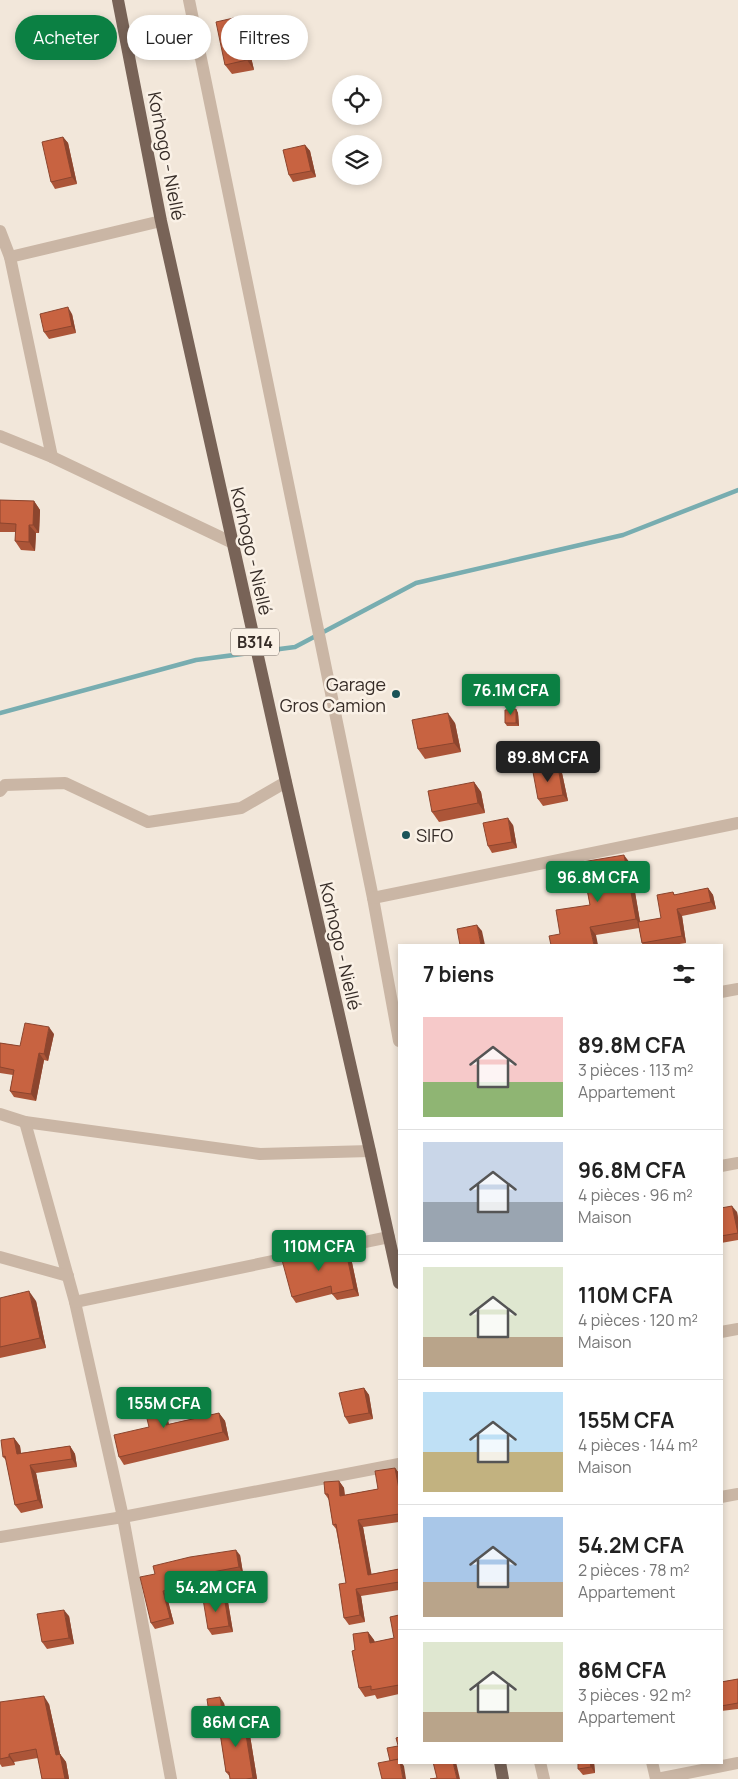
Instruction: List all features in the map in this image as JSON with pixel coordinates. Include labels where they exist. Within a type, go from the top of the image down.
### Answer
[{"type":"main road","name":"Korhogo - Niellé","points":[[118,0],[161,221],[398,1278]]},
{"type":"main road","points":[[500,1764],[503,1779]]},
{"type":"street","points":[[189,0],[373,898],[398,1036]]},
{"type":"street","points":[[10,257],[161,221]]},
{"type":"street","points":[[0,231],[10,257],[52,457]]},
{"type":"street","points":[[0,436],[52,457],[233,543]]},
{"type":"street","points":[[0,791],[5,785],[65,783],[148,822],[241,808],[286,782]]},
{"type":"street","points":[[373,898],[738,825]]},
{"type":"street","points":[[723,992],[738,989]]},
{"type":"street","points":[[0,1114],[25,1122],[260,1154],[370,1151]]},
{"type":"street","points":[[25,1122],[75,1302],[123,1517],[171,1779]]},
{"type":"street","points":[[723,1166],[738,1163]]},
{"type":"street","points":[[75,1302],[389,1237]]},
{"type":"street","points":[[0,1256],[68,1276]]},
{"type":"street","points":[[723,1332],[738,1329]]},
{"type":"street","points":[[0,1537],[123,1517],[398,1464]]},
{"type":"street","points":[[723,1497],[738,1494]]},
{"type":"street","points":[[652,1764],[656,1779],[738,1763]]},
{"type":"street","points":[[540,1764],[544,1779]]},
{"type":"building","points":[[221,21],[221,46],[216,22]]},
{"type":"building","points":[[224,60],[247,60],[225,65]]},
{"type":"building","points":[[63,137],[72,177],[51,182],[42,142]]},
{"type":"building","points":[[305,145],[311,171],[289,175],[283,150]]},
{"type":"building","points":[[68,307],[72,326],[44,332],[40,314]]},
{"type":"building","points":[[0,500],[34,501],[33,525],[29,525],[29,542],[15,541],[16,524],[0,523]]},
{"type":"building","points":[[516,709],[516,723],[505,723],[505,710]]},
{"type":"building","points":[[448,713],[454,743],[418,749],[412,720]]},
{"type":"building","points":[[558,767],[563,795],[538,799],[533,772]]},
{"type":"building","points":[[474,782],[478,803],[432,812],[428,791]]},
{"type":"building","points":[[508,818],[512,842],[488,846],[483,823]]},
{"type":"building","points":[[624,855],[636,919],[590,927],[594,944],[551,944],[549,936],[560,934],[556,910],[590,905],[582,862]]},
{"type":"building","points":[[578,862],[583,877],[572,881],[567,866]]},
{"type":"building","points":[[708,888],[711,902],[677,909],[682,936],[642,943],[638,922],[661,918],[657,895],[673,892],[674,895]]},
{"type":"building","points":[[477,925],[481,944],[460,944],[457,929]]},
{"type":"building","points":[[25,1023],[49,1027],[44,1054],[39,1053],[31,1094],[10,1091],[14,1070],[0,1067],[0,1043],[20,1046]]},
{"type":"building","points":[[732,1206],[738,1233],[723,1236],[723,1208]]},
{"type":"building","points":[[345,1247],[354,1289],[332,1294],[331,1286],[292,1297],[282,1260]]},
{"type":"building","points":[[29,1291],[40,1338],[0,1347],[0,1298]]},
{"type":"building","points":[[364,1388],[369,1413],[345,1417],[339,1393]]},
{"type":"building","points":[[157,1390],[166,1425],[219,1413],[223,1432],[119,1457],[114,1435],[149,1427],[141,1394]]},
{"type":"building","points":[[14,1438],[17,1454],[70,1446],[72,1459],[30,1465],[38,1500],[15,1505],[5,1456],[3,1457],[1,1440]]},
{"type":"building","points":[[395,1468],[398,1484],[398,1514],[358,1520],[368,1575],[398,1569],[398,1582],[356,1589],[360,1615],[344,1618],[339,1584],[346,1583],[336,1524],[333,1525],[324,1482],[339,1481],[340,1496],[378,1489],[375,1471]]},
{"type":"building","points":[[236,1550],[239,1567],[207,1573],[208,1581],[163,1591],[170,1618],[151,1623],[140,1577],[155,1574],[153,1566],[190,1557]]},
{"type":"building","points":[[224,1596],[229,1626],[208,1629],[203,1599]]},
{"type":"building","points":[[64,1610],[69,1638],[42,1642],[37,1614]]},
{"type":"building","points":[[398,1615],[398,1685],[371,1690],[371,1686],[359,1688],[352,1651],[355,1650],[353,1634],[368,1632],[370,1643],[394,1638],[390,1617]]},
{"type":"building","points":[[738,1679],[738,1703],[723,1706],[723,1682]]},
{"type":"building","points":[[44,1696],[56,1755],[60,1754],[65,1779],[42,1779],[36,1749],[9,1754],[9,1757],[0,1759],[0,1702]]},
{"type":"building","points":[[220,1697],[223,1718],[210,1720],[207,1699]]},
{"type":"building","points":[[243,1716],[253,1778],[230,1779],[229,1772],[226,1772],[218,1720]]},
{"type":"building","points":[[398,1746],[398,1759],[390,1761],[387,1748]]},
{"type":"building","points":[[398,1759],[403,1779],[382,1779],[378,1763]]},
{"type":"building","points":[[434,1764],[453,1764],[457,1779],[430,1779],[437,1778]]},
{"type":"building","points":[[578,1764],[590,1764],[591,1767],[578,1769]]},
{"type":"waterway","points":[[0,713],[196,660],[295,647],[416,583],[623,535],[738,490]]},
{"type":"place","name":"Garage Gros Camion","points":[[396,694]]},
{"type":"place","name":"SIFO","points":[[406,835]]}]
